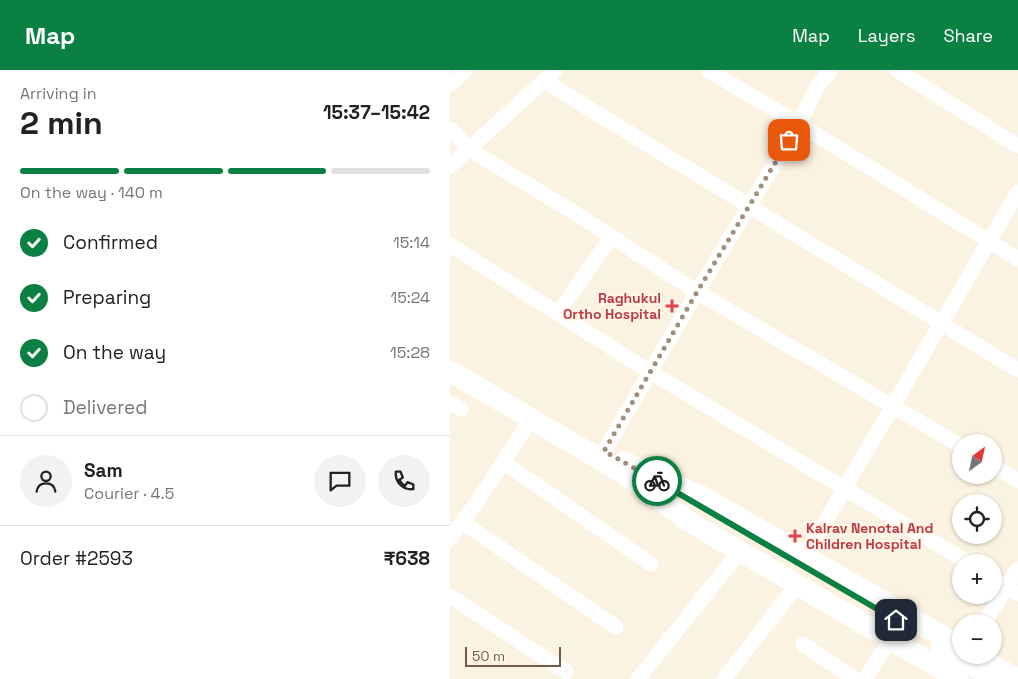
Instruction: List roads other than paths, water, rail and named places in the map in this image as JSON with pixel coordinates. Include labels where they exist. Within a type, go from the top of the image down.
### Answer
[{"type":"main road","points":[[450,358],[604,451],[690,522],[958,679]]},
{"type":"main road","points":[[450,371],[532,418],[566,440],[625,468],[706,498],[952,642]]},
{"type":"main road","points":[[625,468],[692,508],[846,590],[995,679]]},
{"type":"main road","points":[[692,508],[731,534],[842,597],[978,679]]},
{"type":"main road","points":[[991,664],[1017,679]]},
{"type":"street","points":[[450,85],[466,70]]},
{"type":"street","points":[[450,166],[556,70]]},
{"type":"street","points":[[708,70],[1018,259]]},
{"type":"street","points":[[604,451],[697,292],[799,124],[818,85],[831,70]]},
{"type":"street","points":[[897,70],[1018,146]]},
{"type":"street","points":[[544,81],[1018,370]]},
{"type":"street","points":[[450,129],[469,149],[697,292],[952,441]]},
{"type":"street","points":[[805,556],[1018,192]]},
{"type":"street","points":[[558,313],[612,237]]},
{"type":"street","points":[[450,245],[650,372],[954,554]]},
{"type":"street","points":[[450,538],[532,418]]},
{"type":"street","points":[[503,462],[650,564]]},
{"type":"street","points":[[1002,471],[1018,481]]},
{"type":"street","points":[[462,522],[616,627]]},
{"type":"street","points":[[638,679],[740,551]]},
{"type":"street","points":[[989,614],[1018,569]]},
{"type":"street","points":[[724,679],[797,585]]},
{"type":"street","points":[[450,596],[566,672]]},
{"type":"street","points":[[865,679],[890,640]]},
{"type":"street","points":[[803,644],[854,679]]},
{"type":"place","name":"Raghukul Ortho Hospital","points":[[672,306]]},
{"type":"place","name":"Kalrav Nenotal And Children Hospital","points":[[795,536]]}]
